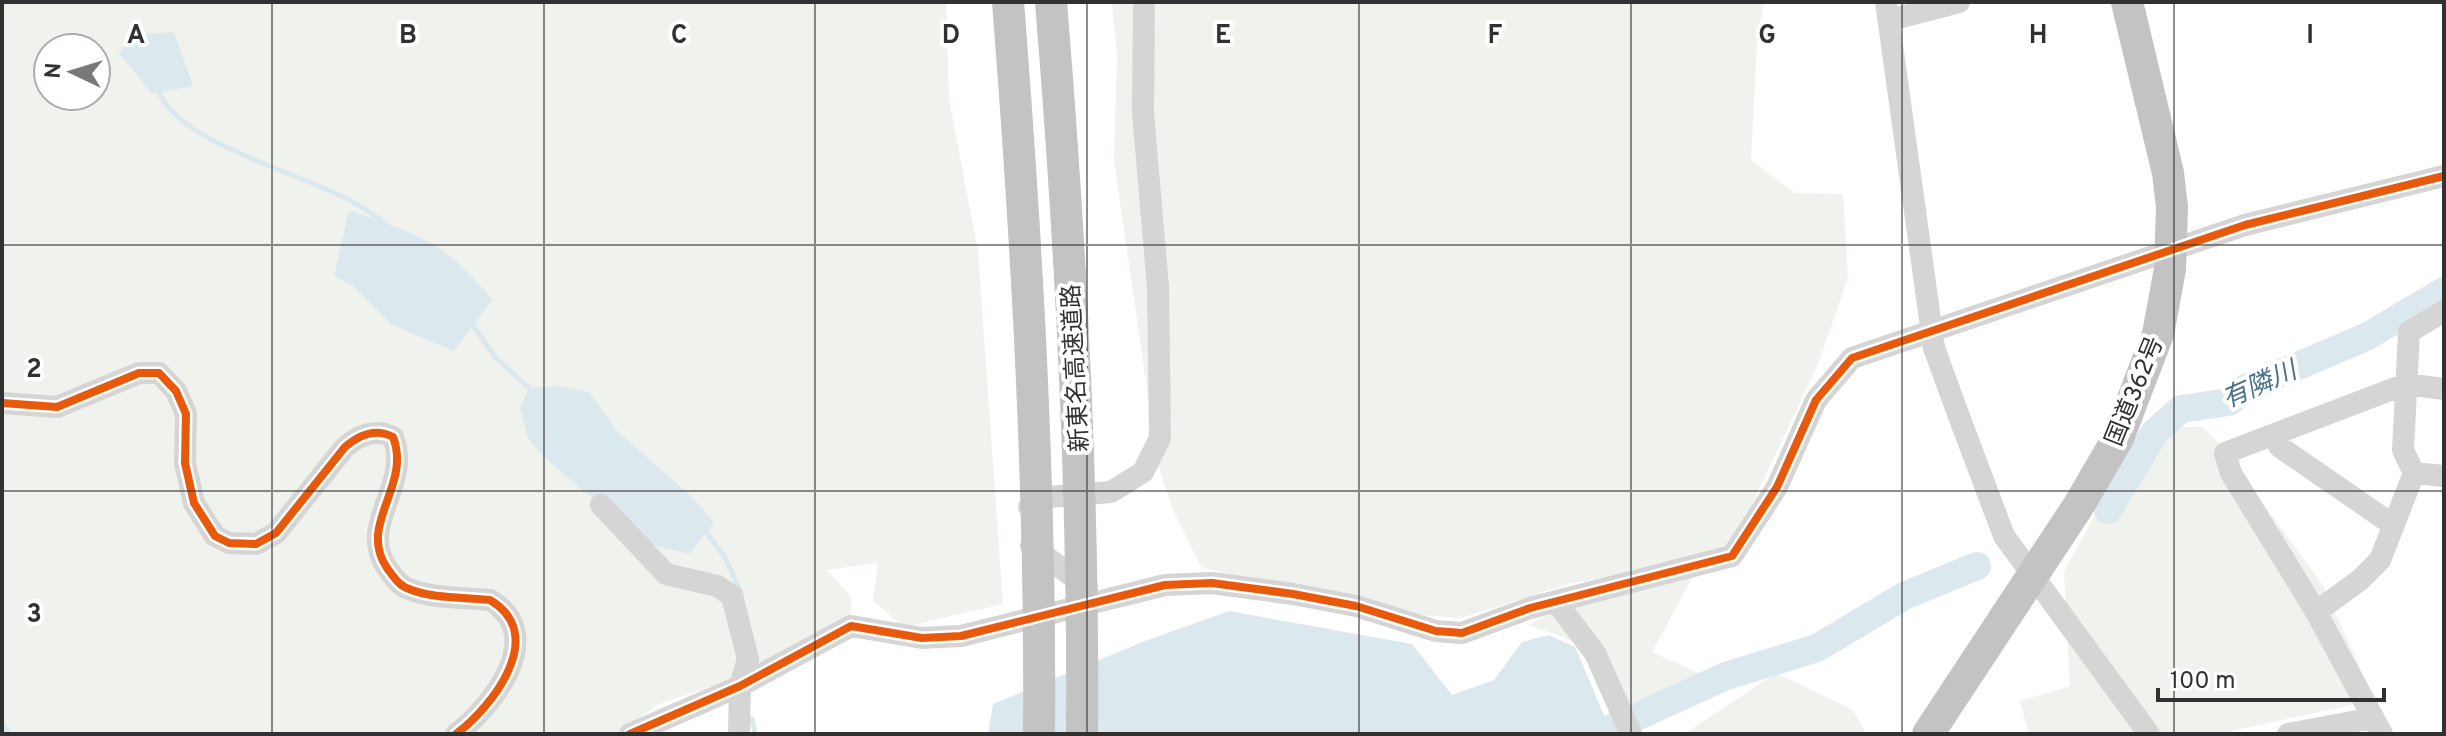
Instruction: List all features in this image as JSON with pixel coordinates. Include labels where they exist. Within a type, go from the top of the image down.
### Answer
[{"type":"highway","name":"新東名高速道路","points":[[1008,2],[1020,157],[1035,460],[1039,734]]},
{"type":"highway","name":"新東名高速道路","points":[[1051,2],[1063,150],[1080,459],[1082,734]]},
{"type":"highway","name":"国道362号","points":[[1928,734],[2079,505],[2124,425],[2158,334],[2171,250],[2172,207],[2168,173],[2127,2]]},
{"type":"street","points":[[1102,598],[1022,539],[1022,515],[1037,498],[1111,492],[1143,472],[1160,438],[1158,287],[1143,113],[1144,2]]},
{"type":"street","points":[[1959,2],[1888,11],[1931,329],[1939,361],[2004,536],[2149,734]]},
{"type":"street","points":[[630,734],[747,683],[851,626],[922,638],[961,636],[1052,614],[1102,598],[1165,585],[1212,583],[1356,606],[1436,631],[1462,633],[1556,602],[1732,556],[1777,487],[1816,400],[1852,358],[2245,225],[2443,180]]},
{"type":"street","points":[[2316,612],[2360,580],[2380,560],[2414,473],[2403,450],[2409,332],[2444,311]]},
{"type":"street","points":[[2,403],[57,407],[139,373],[159,373],[176,391],[186,414],[185,463],[194,503],[215,536],[242,544],[256,544],[276,533],[345,447],[359,436],[375,433],[393,437],[399,453],[398,464],[395,485],[378,522],[378,554],[392,575],[412,591],[490,600],[508,620],[516,637],[516,651],[499,691],[479,715],[456,734]]},
{"type":"street","points":[[2288,734],[2378,726],[2316,612],[2231,473],[2225,453],[2406,384],[2444,389]]},
{"type":"street","points":[[2273,435],[2280,447],[2393,525]]},
{"type":"street","points":[[2414,473],[2444,476]]},
{"type":"street","points":[[601,505],[666,574],[717,586],[732,596],[748,659],[739,734]]},
{"type":"street","points":[[1556,602],[1595,653],[1631,734]]},
{"type":"shaded area","points":[[2,2],[946,2],[949,99],[978,252],[1003,604],[904,627],[873,601],[878,563],[826,570],[851,596],[851,626],[787,660],[657,705],[617,734],[2,734]]},
{"type":"shaded area","points":[[1112,2],[1764,2],[1757,42],[1751,160],[1795,193],[1843,194],[1848,277],[1819,362],[1752,504],[1732,556],[1572,583],[1461,618],[1373,612],[1201,567],[1174,512],[1158,465],[1114,160],[1117,55]]},
{"type":"shaded area","points":[[174,32],[193,86],[152,94],[118,52],[143,34]]},
{"type":"shaded area","points":[[349,210],[429,242],[459,264],[492,300],[454,351],[392,325],[353,286],[334,276]]},
{"type":"shaded area","points":[[559,386],[589,392],[617,431],[692,497],[714,523],[689,554],[645,543],[544,457],[528,438],[520,408],[529,388]]},
{"type":"shaded area","points":[[2202,427],[2219,443],[2322,584],[2375,700],[2217,734],[2029,734],[2020,701],[2070,686],[2064,572],[2106,495],[2151,428]]},
{"type":"shaded area","points":[[1680,570],[1692,578],[1652,652],[1716,681],[1610,723],[1604,680],[1592,655],[1568,639],[1528,625],[1598,589]]},
{"type":"shaded area","points":[[1229,611],[1412,644],[1452,695],[1494,680],[1522,642],[1549,635],[1575,647],[1612,734],[988,734],[993,704],[1145,641]]},
{"type":"shaded area","points":[[1776,673],[1853,710],[1867,734],[1684,734]]},
{"type":"waterway","points":[[157,88],[171,111],[195,130],[226,147],[332,192],[362,207],[386,225]]},
{"type":"waterway","name":"有隣川","points":[[2108,510],[2155,432],[2181,409],[2229,402],[2246,388],[2366,337],[2444,291]]},
{"type":"waterway","points":[[469,320],[496,358],[531,390]]},
{"type":"waterway","points":[[703,528],[726,559],[742,595]]},
{"type":"waterway","name":"有隣川","points":[[1599,734],[1726,676],[1817,648],[1904,596],[1977,566]]},
{"type":"waterway","points":[[748,720],[752,719],[755,734]]},
{"type":"waterway","points":[[2,722],[9,734]]},
{"type":"cycle path","points":[[630,734],[740,686],[851,626],[922,638],[961,636],[1165,585],[1212,583],[1356,606],[1436,631],[1462,633],[1530,608],[1732,556],[1777,487],[1816,400],[1852,358],[2245,225],[2444,176]]},
{"type":"cycle path","points":[[2,403],[57,407],[139,373],[159,373],[176,391],[186,414],[185,463],[194,503],[215,536],[229,543],[256,544],[276,533],[345,447],[356,439],[374,433],[393,437],[397,455],[396,472],[378,536],[379,552],[387,568],[405,588],[439,596],[490,600],[507,615],[515,632],[515,651],[509,670],[485,707],[456,734]]}]
